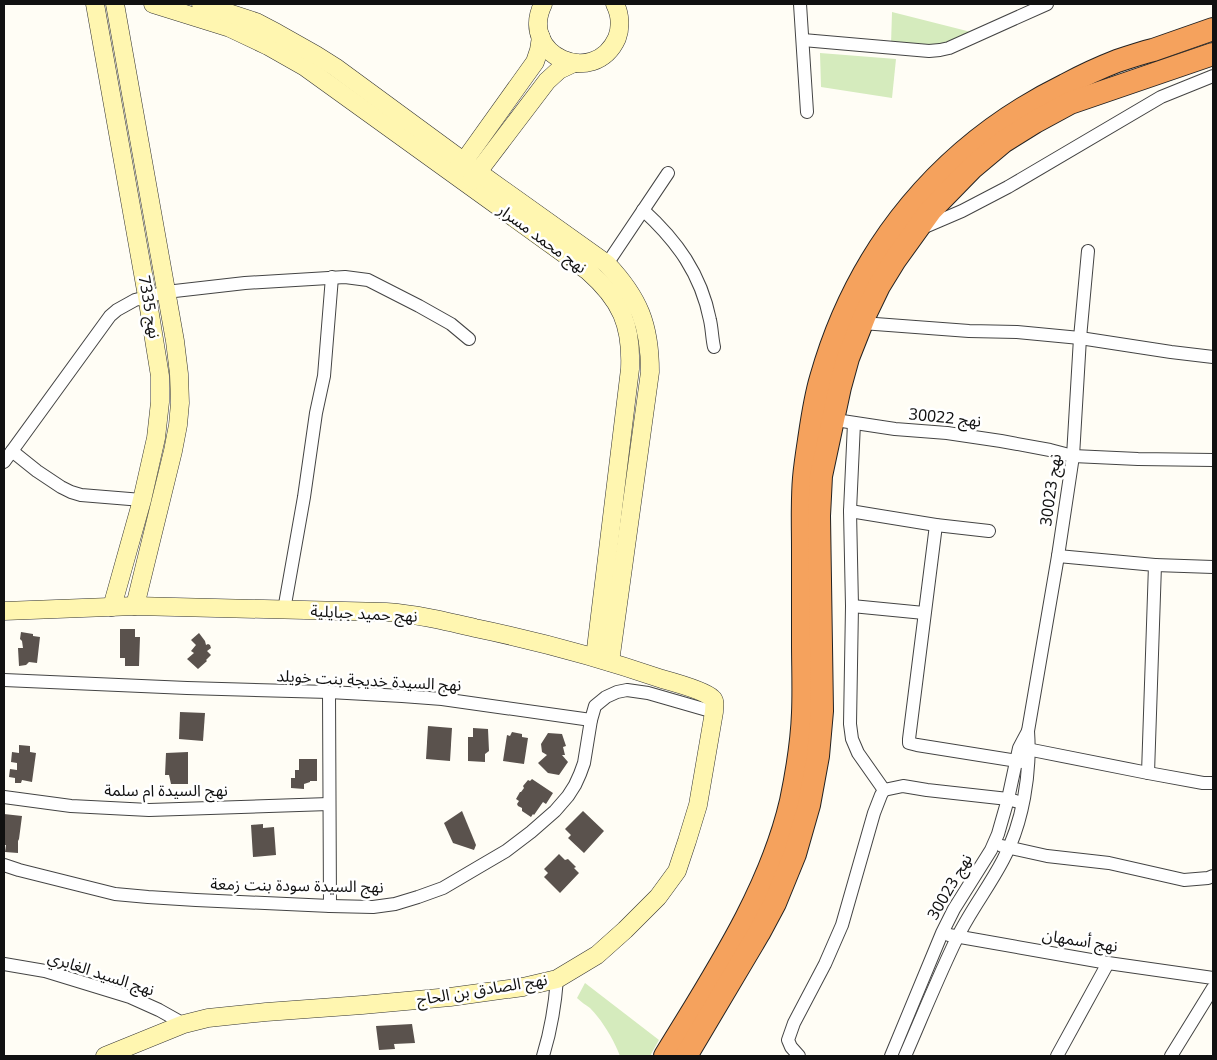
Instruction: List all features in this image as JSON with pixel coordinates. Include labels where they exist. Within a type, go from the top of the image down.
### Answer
[{"type":"highway","points":[[1184,40],[1213,18]]},
{"type":"highway","points":[[665,1056],[742,926],[777,848],[790,802],[799,754],[803,712],[804,477],[833,420],[820,380],[847,307],[862,276],[880,246],[918,195],[962,152],[993,128],[1026,106],[1064,85],[1117,61],[1213,29]]},
{"type":"highway","points":[[686,1056],[775,903],[795,854],[809,805],[818,756],[822,711],[819,516],[821,476],[848,358],[879,286],[931,210],[972,168],[1004,142],[1070,103],[1213,54]]},
{"type":"street","name":"نهج 7335","points":[[95,4],[160,376],[160,402],[156,438],[142,500],[112,607]]},
{"type":"street","name":"نهج 7335","points":[[115,4],[180,374],[178,425],[167,479],[135,606]]},
{"type":"street","name":"نهج محمد مسرار","points":[[153,4],[232,21]]},
{"type":"street","name":"نهج محمد مسرار","points":[[201,4],[232,21],[459,168],[602,283],[618,306],[628,332],[631,350],[602,660]]},
{"type":"street","points":[[800,4],[807,112]]},
{"type":"street","points":[[803,40],[929,51],[940,50],[960,43],[1044,4]]},
{"type":"street","points":[[540,6],[539,28],[545,45],[558,58],[574,63],[584,63],[601,57],[609,51],[614,43],[620,25],[616,5]]},
{"type":"street","points":[[459,168],[535,62],[541,38]]},
{"type":"street","points":[[473,179],[547,81],[559,70],[574,63]]},
{"type":"street","points":[[915,231],[962,211],[1008,187],[1161,97],[1213,76]]},
{"type":"street","points":[[607,264],[668,172]]},
{"type":"street","name":"نهج محمد مسرار","points":[[473,179],[607,264],[632,295],[641,313],[647,332],[650,372],[602,660]]},
{"type":"street","points":[[643,210],[662,227],[679,248],[692,270],[703,294],[710,320],[714,347]]},
{"type":"street","name":"نهج 30023","points":[[905,1056],[957,937],[1003,860],[1018,822],[1022,803],[1022,762],[1058,556],[1073,456],[1080,338],[1088,251]]},
{"type":"street","points":[[284,610],[304,497],[316,413],[324,376],[332,277]]},
{"type":"street","points":[[4,462],[110,316],[128,304],[147,296],[245,283],[345,277],[368,280],[451,324],[470,338]]},
{"type":"street","points":[[862,323],[969,331],[1017,332],[1080,338],[1213,357]]},
{"type":"street","points":[[833,420],[850,511],[852,606],[850,724],[852,739],[866,765],[884,790]]},
{"type":"street","name":"نهج 30022","points":[[833,420],[1001,441],[1073,456],[1213,460]]},
{"type":"street","points":[[12,451],[37,471],[71,492],[142,500]]},
{"type":"street","points":[[850,511],[936,525],[989,531]]},
{"type":"street","points":[[936,525],[909,743],[1022,762]]},
{"type":"street","points":[[1058,556],[1213,568]]},
{"type":"street","points":[[1148,774],[1155,565]]},
{"type":"street","name":"نهج حميد جبايلية","points":[[4,611],[135,606],[386,612],[413,615],[509,635],[602,660],[676,683],[707,695],[713,705]]},
{"type":"street","points":[[852,606],[924,613]]},
{"type":"street","name":"نهج السيدة خديجة بنت خويلد","points":[[4,680],[402,696],[442,699],[591,720]]},
{"type":"street","points":[[591,720],[595,706],[606,697],[627,690],[713,705]]},
{"type":"street","points":[[329,692],[330,906]]},
{"type":"street","name":"نهج الصادق بن الحاج","points":[[105,1056],[184,1024],[217,1016],[450,997],[523,987],[557,979],[597,955],[658,897],[677,871],[698,805],[713,705]]},
{"type":"street","name":"نهج السيدة سودة بنت زمعة","points":[[4,865],[116,894],[196,900],[330,906],[396,904],[443,888],[506,851],[554,811],[576,785],[584,763],[591,720]]},
{"type":"street","points":[[1024,749],[1148,774],[1213,783]]},
{"type":"street","name":"نهج 30023","points":[[891,1056],[942,933],[954,909],[991,850],[1003,821],[1008,799],[1022,762]]},
{"type":"street","points":[[799,1056],[788,1040],[794,1023],[825,964],[842,925],[874,813],[884,790],[903,786],[1008,799],[1022,803]]},
{"type":"street","name":"نهج السيدة ام سلمة","points":[[4,797],[71,806],[149,810],[329,804]]},
{"type":"street","points":[[994,843],[1047,856],[1109,863],[1184,880],[1213,876]]},
{"type":"street","name":"نهج أسمهان","points":[[942,933],[1108,963],[1213,978]]},
{"type":"street","points":[[1057,1056],[1108,963]]},
{"type":"street","name":"نهج السيد الغابري","points":[[4,964],[45,972],[130,997],[184,1024]]},
{"type":"street","points":[[543,1056],[550,1034],[557,979]]},
{"type":"street","points":[[1171,1056],[1213,988]]},
{"type":"green space","points":[[892,12],[971,32],[946,48],[891,44]]},
{"type":"green space","points":[[820,53],[896,59],[892,98],[821,87]]},
{"type":"green space","points":[[585,983],[659,1040],[650,1056],[620,1056],[599,1018],[577,998]]},
{"type":"building","points":[[120,629],[135,629],[135,637],[140,637],[139,666],[125,666],[125,658],[120,658]]},
{"type":"building","points":[[21,632],[40,637],[37,663],[29,662],[26,665],[19,666],[18,648],[23,648],[20,639]]},
{"type":"building","points":[[199,633],[206,645],[210,645],[211,648],[207,651],[211,655],[198,669],[187,659],[194,653],[191,651],[196,645],[191,640]]},
{"type":"building","points":[[180,712],[205,713],[203,741],[179,739]]},
{"type":"building","points":[[428,726],[452,728],[450,761],[426,759]]},
{"type":"building","points":[[473,728],[488,729],[489,751],[485,754],[485,762],[468,761],[468,737],[473,737]]},
{"type":"building","points":[[512,732],[522,734],[522,737],[528,738],[524,764],[503,761],[507,735],[510,736]]},
{"type":"building","points":[[548,733],[562,734],[566,746],[563,747],[565,755],[562,755],[568,762],[559,775],[548,773],[538,763],[547,755],[542,752],[541,744]]},
{"type":"building","points":[[19,745],[30,746],[30,752],[36,753],[32,782],[22,780],[21,783],[15,783],[15,778],[9,777],[10,769],[17,770],[17,763],[11,762],[12,752],[19,753]]},
{"type":"building","points":[[188,752],[188,784],[171,784],[169,775],[165,775],[166,753]]},
{"type":"building","points":[[299,759],[317,759],[317,781],[310,781],[304,784],[304,789],[291,788],[291,778],[295,778],[295,770],[299,770]]},
{"type":"building","points":[[532,779],[553,793],[546,804],[543,802],[531,817],[522,811],[522,808],[517,804],[519,801],[516,799],[524,788],[523,786],[528,780]]},
{"type":"building","points":[[462,811],[476,845],[474,850],[453,843],[444,823]]},
{"type":"building","points":[[583,811],[604,831],[584,853],[568,838],[571,835],[565,829]]},
{"type":"building","points":[[4,814],[22,816],[18,853],[5,852]]},
{"type":"building","points":[[263,824],[263,828],[274,827],[276,855],[253,857],[251,825]]},
{"type":"building","points":[[559,854],[565,860],[568,859],[579,873],[560,893],[544,877],[548,873],[544,869]]},
{"type":"building","points":[[412,1024],[415,1043],[394,1044],[395,1049],[379,1050],[376,1026]]}]
